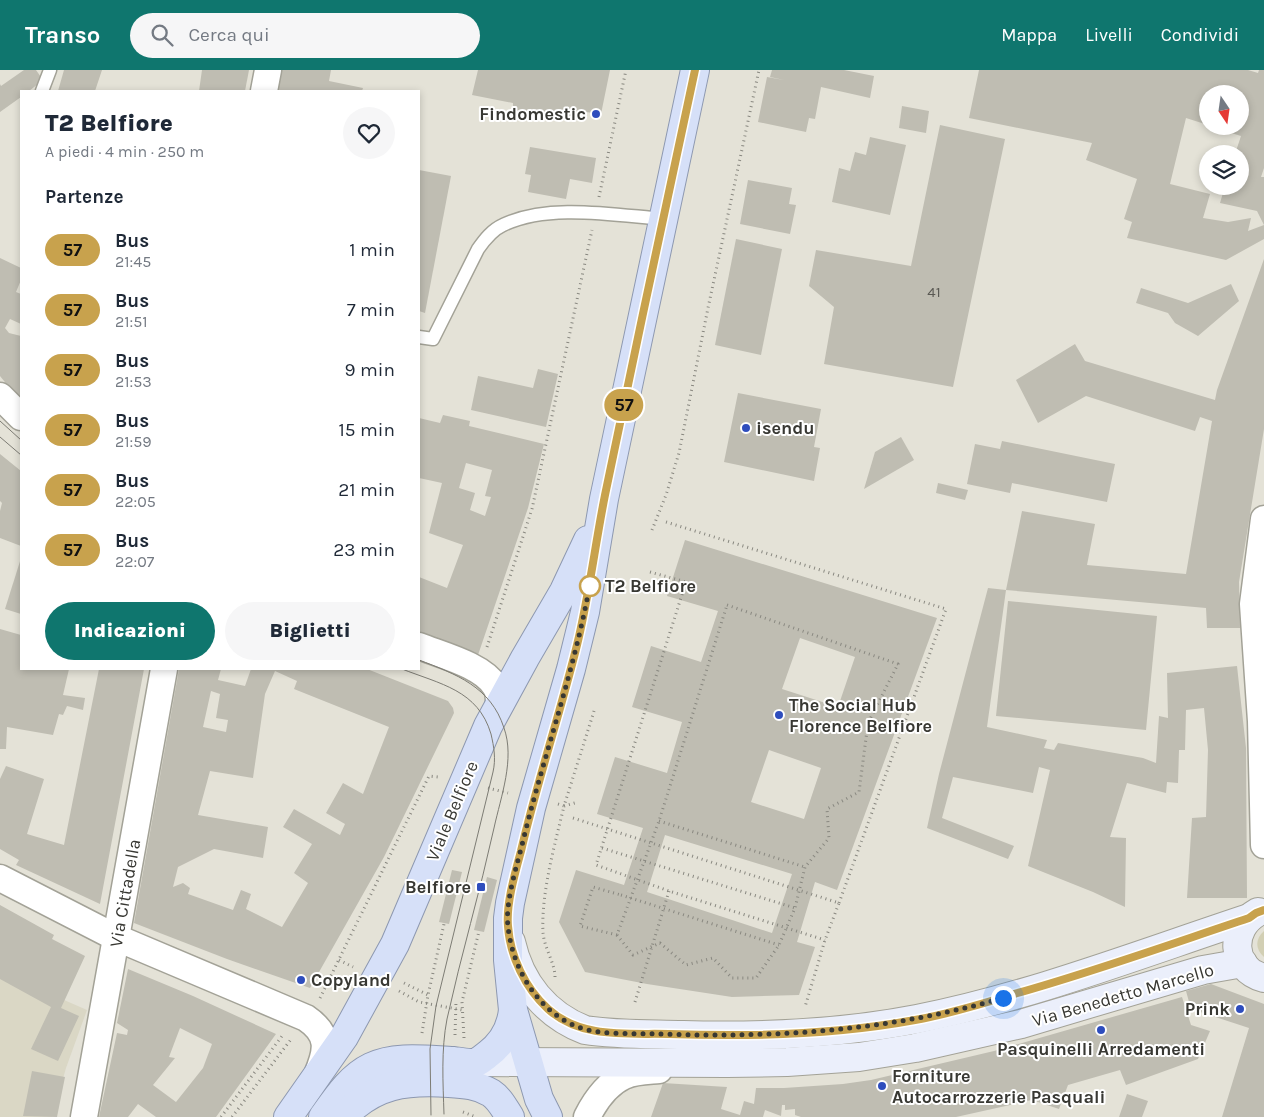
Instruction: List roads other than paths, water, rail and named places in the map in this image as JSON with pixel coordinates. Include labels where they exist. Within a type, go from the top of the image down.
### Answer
[{"type":"main road","name":"Viale Belfiore","points":[[548,1117],[528,1063],[513,1010],[508,960],[510,903],[531,808],[571,670],[585,612],[604,499],[695,70]]},
{"type":"main road","name":"Viale Belfiore","points":[[288,1117],[344,1037],[395,944],[488,726],[564,591],[584,549],[604,499]]},
{"type":"main road","name":"Viale Belfiore","points":[[474,1064],[491,1052],[502,1040],[512,1021],[513,1010]]},
{"type":"main road","points":[[323,1117],[341,1092],[371,1067],[387,1062],[404,1060],[474,1064]]},
{"type":"main road","points":[[342,1117],[364,1099],[383,1088],[396,1084],[418,1082],[464,1084],[474,1064]]},
{"type":"main road","points":[[474,1064],[510,1117]]},
{"type":"street","points":[[264,90],[268,70]]},
{"type":"street","points":[[3,393],[20,416]]},
{"type":"street","points":[[1264,519],[1253,604],[1261,722],[1264,845]]},
{"type":"street","points":[[420,646],[470,666],[484,675],[495,685],[499,694],[499,705]]},
{"type":"street","name":"Via Cittadella","points":[[84,1117],[164,670]]},
{"type":"street","points":[[0,878],[117,938],[306,1018],[321,1032],[325,1044],[324,1058],[316,1078]]},
{"type":"street","name":"Via Benedetto Marcello","points":[[508,926],[516,961],[528,985],[547,1008],[572,1025],[596,1032],[742,1035],[798,1034],[864,1028],[916,1020],[965,1009],[1080,974],[1257,914]]},
{"type":"street","name":"Via Benedetto Marcello","points":[[1254,971],[1238,952],[1237,940],[1240,929],[1257,914]]},
{"type":"street","name":"Via Benedetto Marcello","points":[[528,1063],[707,1063],[828,1060],[915,1048],[1021,1024],[1203,970],[1254,971]]},
{"type":"street","points":[[474,1064],[528,1063]]},
{"type":"street","name":"Via Benedetto Marcello","points":[[587,1117],[601,1095],[617,1081],[629,1075],[707,1063]]},
{"type":"lane","points":[[42,90],[50,70]]},
{"type":"lane","points":[[420,337],[433,339],[478,249],[486,237],[512,222],[541,214],[561,212],[663,219]]},
{"type":"tram line","points":[[0,421],[20,439]]},
{"type":"tram line","points":[[0,437],[20,454]]},
{"type":"tram line","points":[[420,660],[459,677],[481,692],[498,714],[504,728],[508,752],[506,778],[447,1019],[443,1054],[444,1114]]},
{"type":"tram line","points":[[405,670],[456,691],[477,707],[485,719],[491,734],[494,753],[493,772],[436,1006],[430,1049],[431,1115]]},
{"type":"place","name":"Findomestic","points":[[596,114]]},
{"type":"place","name":"isendu","points":[[746,428]]},
{"type":"place","name":"T2 Belfiore","points":[[590,586]]},
{"type":"place","name":"The Social Hub Florence Belfiore","points":[[779,715]]},
{"type":"place","name":"Belfiore","points":[[481,887]]},
{"type":"place","name":"Copyland","points":[[301,980]]},
{"type":"place","name":"Prink","points":[[1240,1009]]},
{"type":"place","name":"Pasquinelli Arredamenti","points":[[1101,1030]]},
{"type":"place","name":"Forniture Autocarrozzerie Pasquali","points":[[882,1086]]}]
